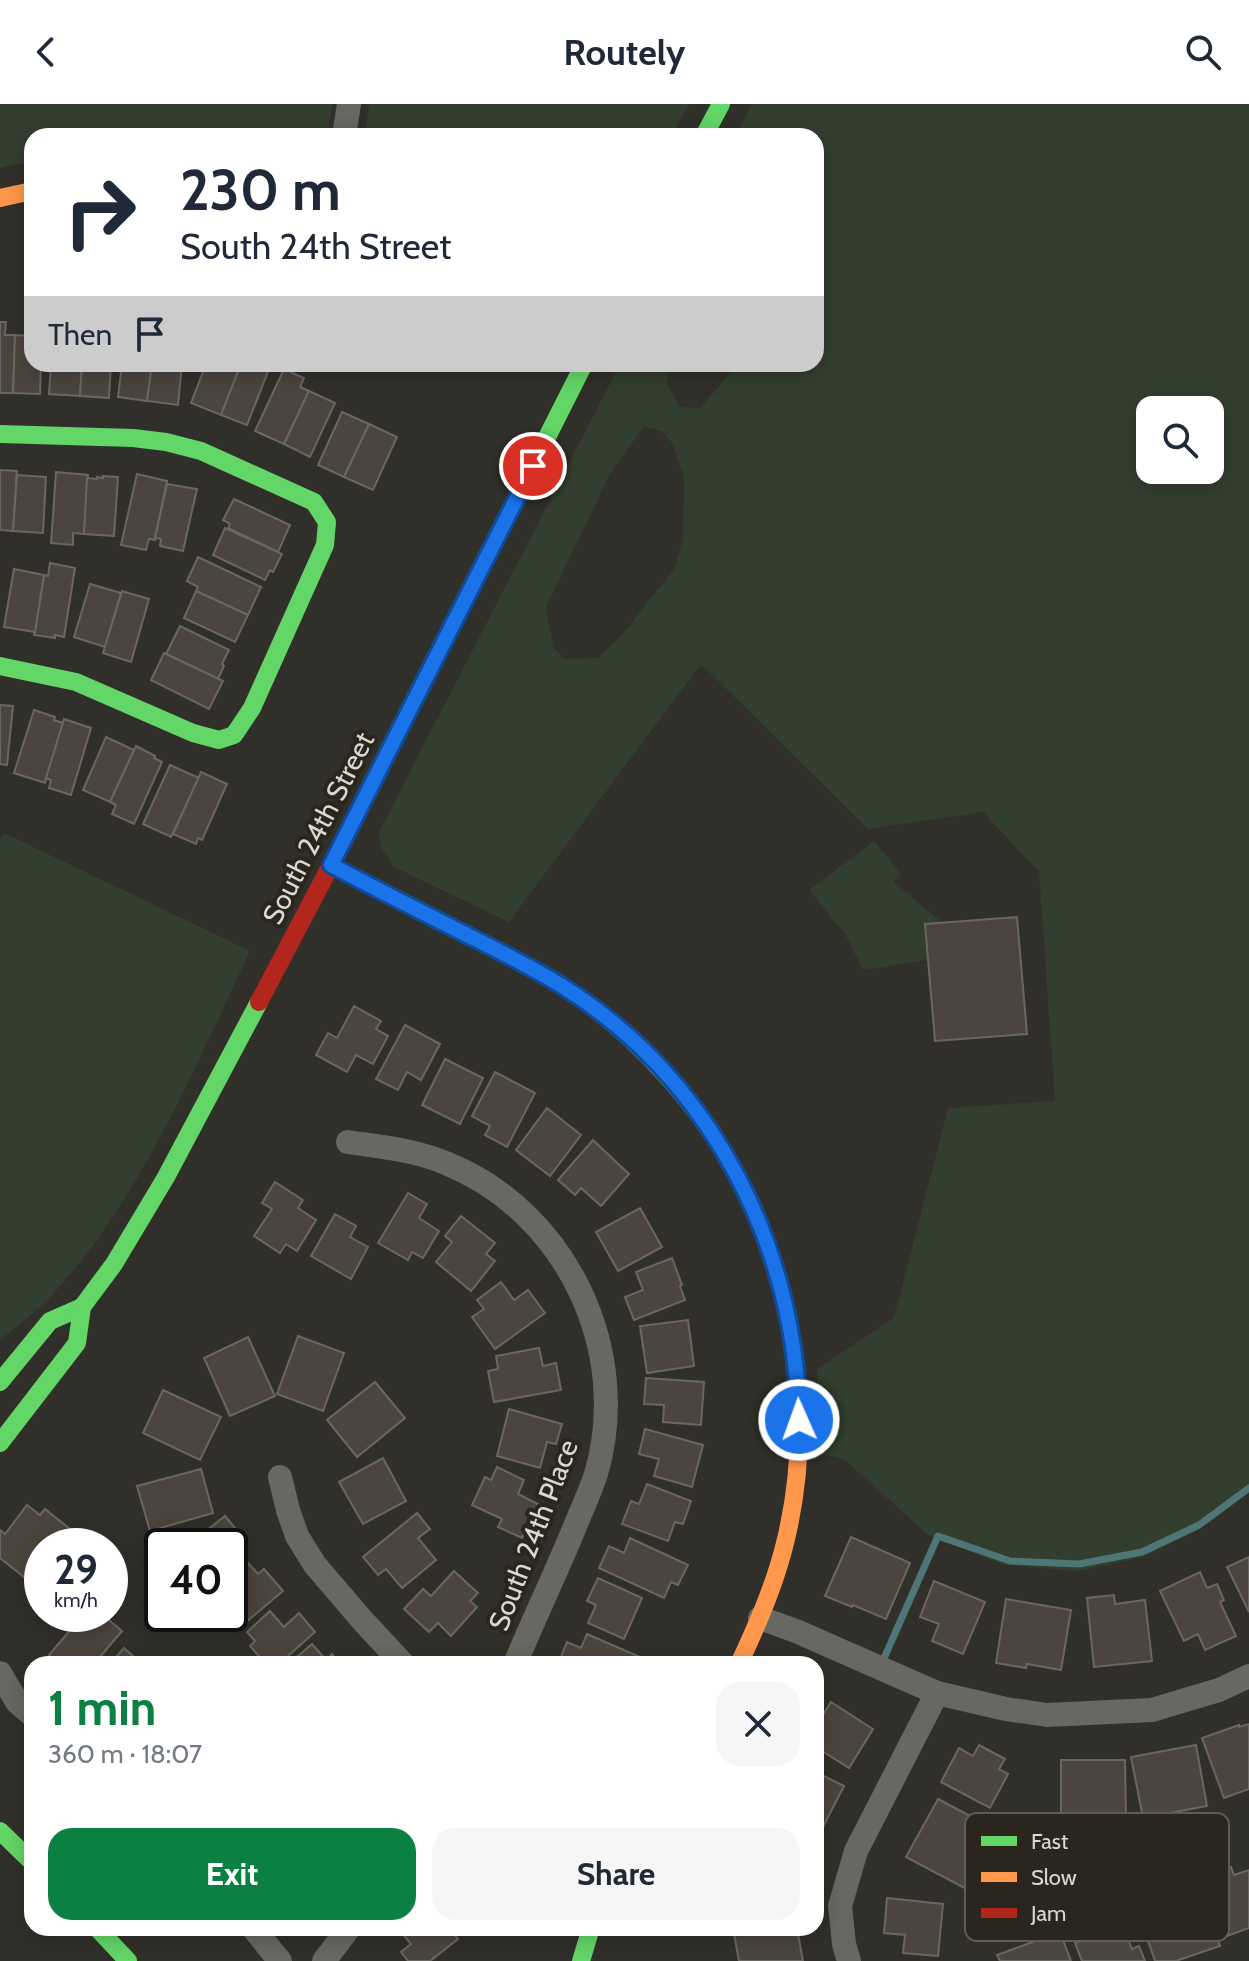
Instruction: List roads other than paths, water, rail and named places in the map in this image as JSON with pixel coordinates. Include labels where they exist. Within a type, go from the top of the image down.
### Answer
[{"type":"main road","points":[[708,128],[721,104]]},
{"type":"main road","points":[[0,198],[24,193]]},
{"type":"main road","name":"South 24th Street","points":[[0,1443],[77,1343],[82,1307],[114,1264],[166,1177],[331,865],[580,372]]},
{"type":"main road","points":[[0,434],[133,438],[201,451],[314,502],[327,522],[325,545],[252,708],[234,735],[219,740],[193,733],[76,682],[0,666]]},
{"type":"main road","points":[[331,865],[530,967],[590,1005],[646,1053],[699,1114],[723,1151],[755,1212],[771,1250],[793,1342],[799,1448],[786,1538],[774,1582],[743,1656]]},
{"type":"main road","name":"South 24th Street","points":[[0,1382],[50,1321],[82,1307]]},
{"type":"main road","points":[[0,1831],[24,1854]]},
{"type":"main road","points":[[105,1936],[128,1961]]},
{"type":"main road","points":[[581,1961],[589,1936]]},
{"type":"street","points":[[345,128],[349,104]]},
{"type":"street","name":"South 24th Place","points":[[348,1142],[416,1153],[448,1163],[498,1191],[545,1234],[569,1268],[589,1310],[605,1378],[603,1437],[596,1474],[518,1656]]},
{"type":"street","points":[[280,1477],[297,1536],[315,1565],[396,1656]]},
{"type":"street","points":[[760,1618],[937,1693],[1047,1715],[1152,1710],[1219,1690],[1249,1676]]},
{"type":"street","points":[[0,1673],[24,1708]]},
{"type":"street","points":[[849,1961],[840,1906],[856,1851],[937,1693]]},
{"type":"street","points":[[260,1936],[280,1961]]},
{"type":"street","points":[[324,1961],[343,1936]]},
{"type":"waterway","points":[[881,1665],[938,1536],[1010,1561],[1079,1564],[1142,1552],[1199,1525],[1249,1488]]}]
